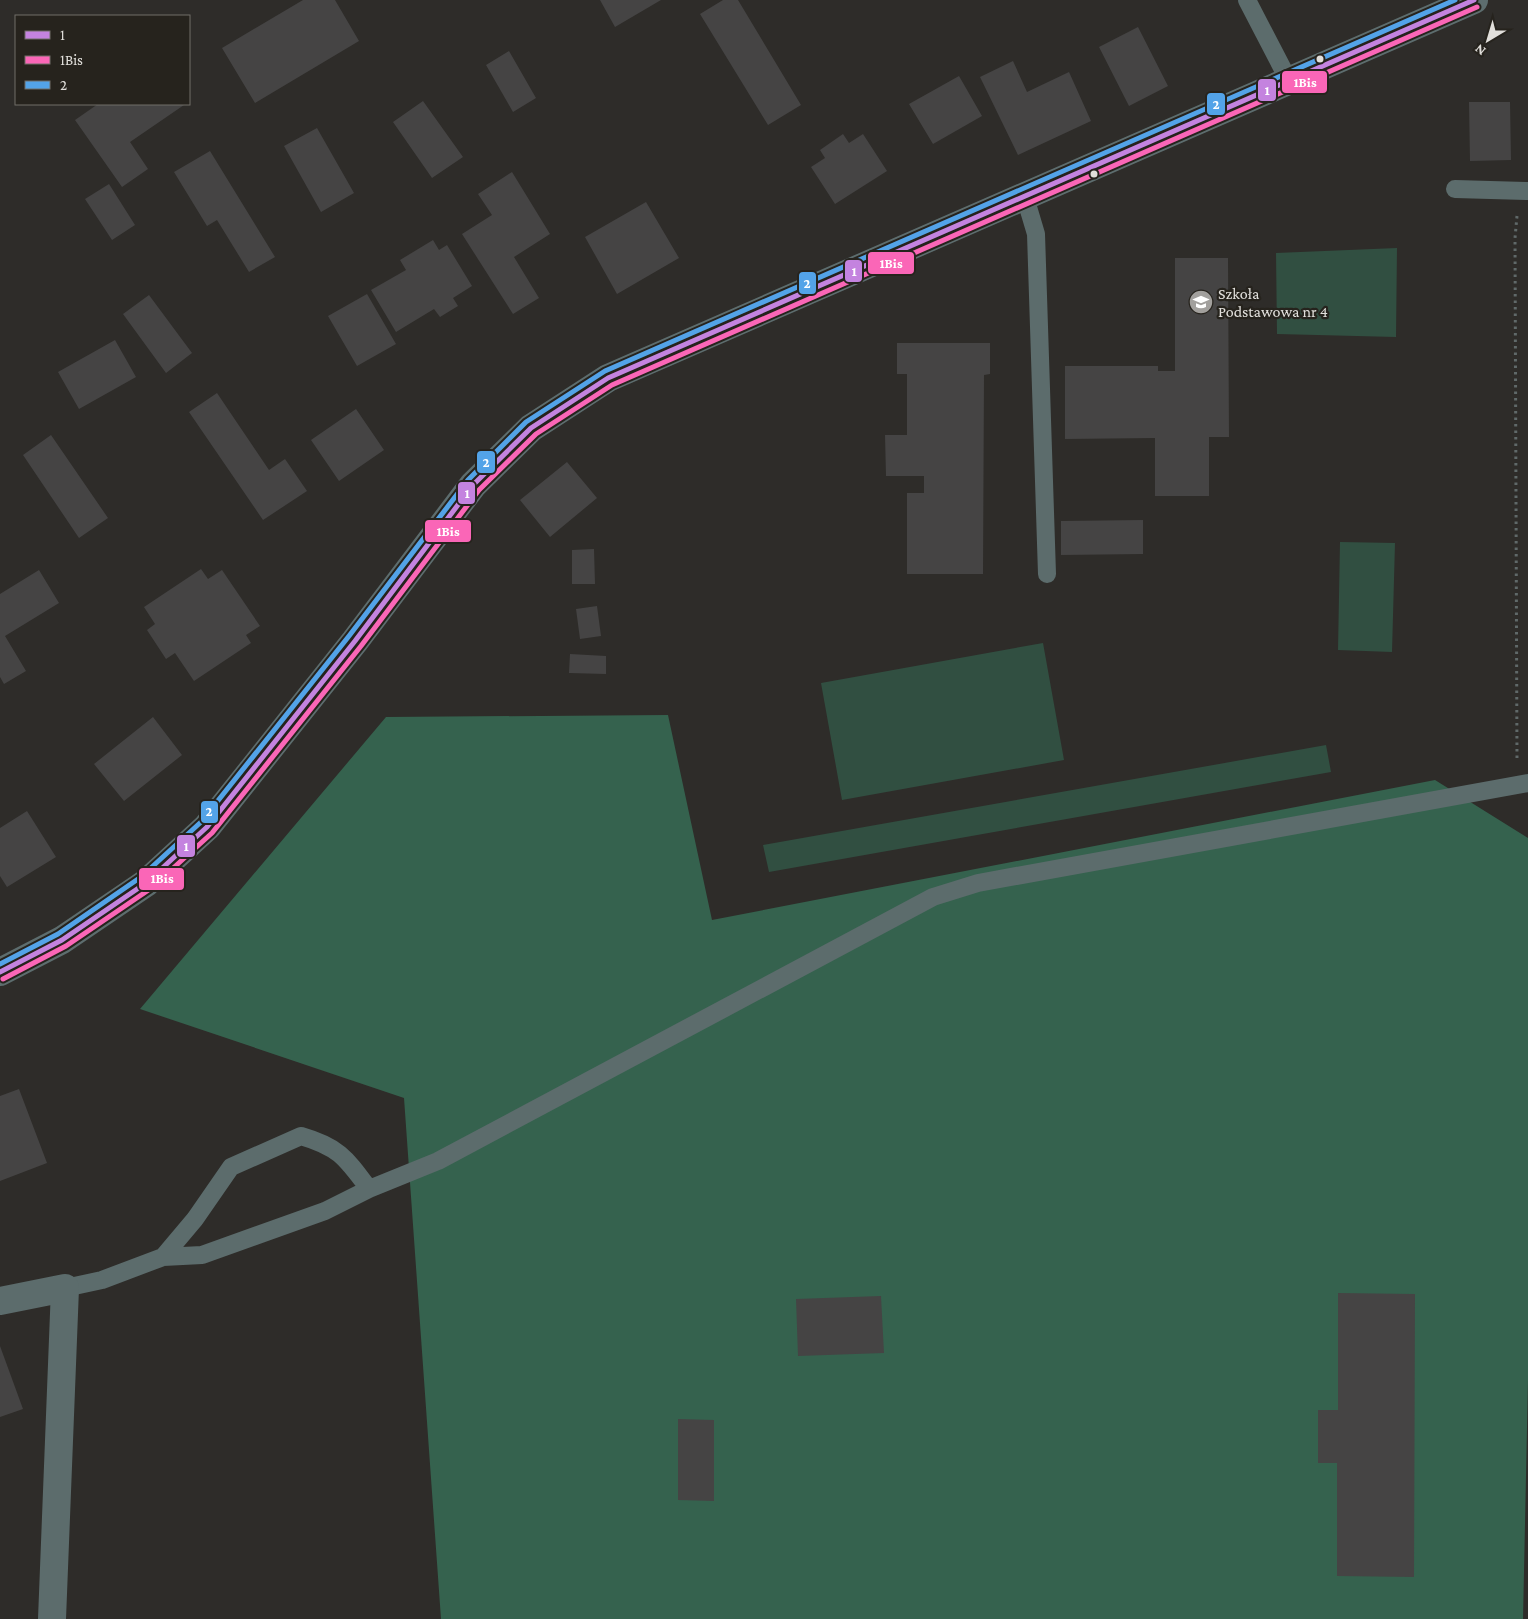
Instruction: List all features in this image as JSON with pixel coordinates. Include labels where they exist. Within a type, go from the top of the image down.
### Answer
[{"type":"street","points":[[0,972],[62,940],[146,883],[206,827],[355,641],[473,485],[531,428],[608,378],[1474,0]]},
{"type":"street","points":[[0,1301],[65,1288],[52,1619]]},
{"type":"lane","points":[[1247,0],[1289,81]]},
{"type":"lane","points":[[1455,189],[1524,191]]},
{"type":"lane","points":[[1024,197],[1036,234],[1047,574]]},
{"type":"lane","points":[[65,1288],[102,1280],[162,1257],[202,1255],[325,1210],[369,1189],[438,1161],[933,897],[978,883],[1523,783]]},
{"type":"lane","points":[[162,1257],[194,1219],[231,1167],[302,1136],[326,1144],[347,1158],[369,1189]]},
{"type":"path","points":[[1523,783],[1515,238],[1524,191]]},
{"type":"green space","points":[[1397,248],[1396,337],[1277,334],[1276,253]]},
{"type":"green space","points":[[1340,542],[1395,543],[1392,652],[1338,650]]},
{"type":"green space","points":[[1043,643],[1064,760],[842,800],[821,683]]},
{"type":"green space","points":[[668,715],[712,920],[1435,780],[1528,838],[1528,1380],[1523,1619],[441,1619],[404,1098],[140,1009],[386,717]]},
{"type":"green space","points":[[1326,745],[1331,772],[769,872],[763,845]]},
{"type":"building","points":[[303,0],[335,0],[359,41],[255,103],[222,48]]},
{"type":"building","points":[[600,0],[661,0],[615,27]]},
{"type":"building","points":[[723,0],[738,0],[801,105],[768,125],[700,14]]},
{"type":"building","points":[[1138,27],[1168,86],[1129,106],[1099,47]]},
{"type":"building","points":[[509,51],[536,98],[513,112],[486,65]]},
{"type":"building","points":[[1013,61],[1027,92],[1069,72],[1091,121],[1018,155],[980,77]]},
{"type":"building","points":[[959,76],[982,116],[933,144],[909,104]]},
{"type":"building","points":[[423,101],[463,157],[432,178],[393,122]]},
{"type":"building","points":[[1469,102],[1510,102],[1511,160],[1470,161]]},
{"type":"building","points":[[97,105],[184,105],[130,142],[148,169],[122,187],[75,120]]},
{"type":"building","points":[[317,128],[354,193],[321,212],[284,146]]},
{"type":"building","points":[[843,134],[849,143],[863,134],[887,171],[835,204],[811,167],[825,158],[820,150]]},
{"type":"building","points":[[210,151],[275,257],[249,272],[217,220],[207,226],[174,172]]},
{"type":"building","points":[[512,172],[550,234],[514,257],[539,298],[513,314],[462,234],[492,215],[478,194]]},
{"type":"building","points":[[109,184],[135,225],[112,240],[85,199]]},
{"type":"building","points":[[646,202],[679,258],[617,294],[585,237]]},
{"type":"building","points":[[433,240],[439,250],[447,245],[472,286],[453,298],[458,306],[440,317],[434,309],[396,332],[371,290],[406,270],[400,260]]},
{"type":"building","points":[[1175,258],[1228,258],[1229,437],[1209,437],[1209,496],[1155,496],[1155,438],[1065,439],[1065,366],[1158,366],[1158,371],[1175,371]]},
{"type":"building","points":[[367,294],[396,344],[357,366],[328,316]]},
{"type":"building","points":[[149,295],[192,353],[166,373],[123,314]]},
{"type":"building","points":[[115,340],[136,377],[79,409],[58,372]]},
{"type":"building","points":[[897,343],[990,343],[990,374],[984,375],[983,574],[907,574],[907,493],[924,493],[924,476],[886,476],[885,435],[907,435],[907,374],[897,374]]},
{"type":"building","points":[[217,393],[269,470],[285,459],[307,491],[263,520],[189,412]]},
{"type":"building","points":[[356,409],[384,450],[339,481],[311,440]]},
{"type":"building","points":[[51,435],[108,518],[79,538],[23,455]]},
{"type":"building","points":[[567,462],[597,498],[550,537],[520,500]]},
{"type":"building","points":[[1143,520],[1143,554],[1061,555],[1061,521]]},
{"type":"building","points":[[594,549],[595,584],[572,584],[572,550]]},
{"type":"building","points":[[201,569],[208,579],[222,570],[260,626],[246,635],[251,643],[194,681],[175,653],[166,659],[147,630],[155,624],[144,607]]},
{"type":"building","points":[[39,570],[59,603],[5,636],[26,671],[4,684],[0,677],[0,594]]},
{"type":"building","points":[[597,606],[601,636],[580,639],[576,609]]},
{"type":"building","points":[[570,654],[606,656],[606,674],[569,673]]},
{"type":"building","points":[[153,717],[182,755],[124,801],[94,764]]},
{"type":"building","points":[[27,811],[56,857],[7,887],[0,876],[0,828]]},
{"type":"building","points":[[19,1089],[47,1163],[0,1181],[0,1096]]},
{"type":"building","points":[[1338,1293],[1415,1294],[1414,1577],[1337,1576],[1337,1463],[1318,1463],[1318,1410],[1338,1410]]},
{"type":"building","points":[[881,1296],[884,1353],[798,1356],[796,1299]]},
{"type":"building","points":[[0,1346],[23,1409],[0,1417]]},
{"type":"building","points":[[678,1419],[714,1420],[714,1501],[678,1500]]},
{"type":"transit line","name":"2","points":[[0,964],[58,934],[141,877],[201,822],[349,636],[468,480],[526,422],[605,371],[1455,0]]},
{"type":"transit line","name":"1","points":[[0,972],[62,940],[146,883],[207,827],[355,641],[473,485],[531,428],[608,378],[1474,0]]},
{"type":"transit line","name":"1Bis","points":[[3,979],[66,946],[150,889],[212,833],[361,646],[479,490],[536,434],[612,385],[1477,7]]},
{"type":"place","name":"Szkoła Podstawowa nr 4","points":[[1201,302]]}]
